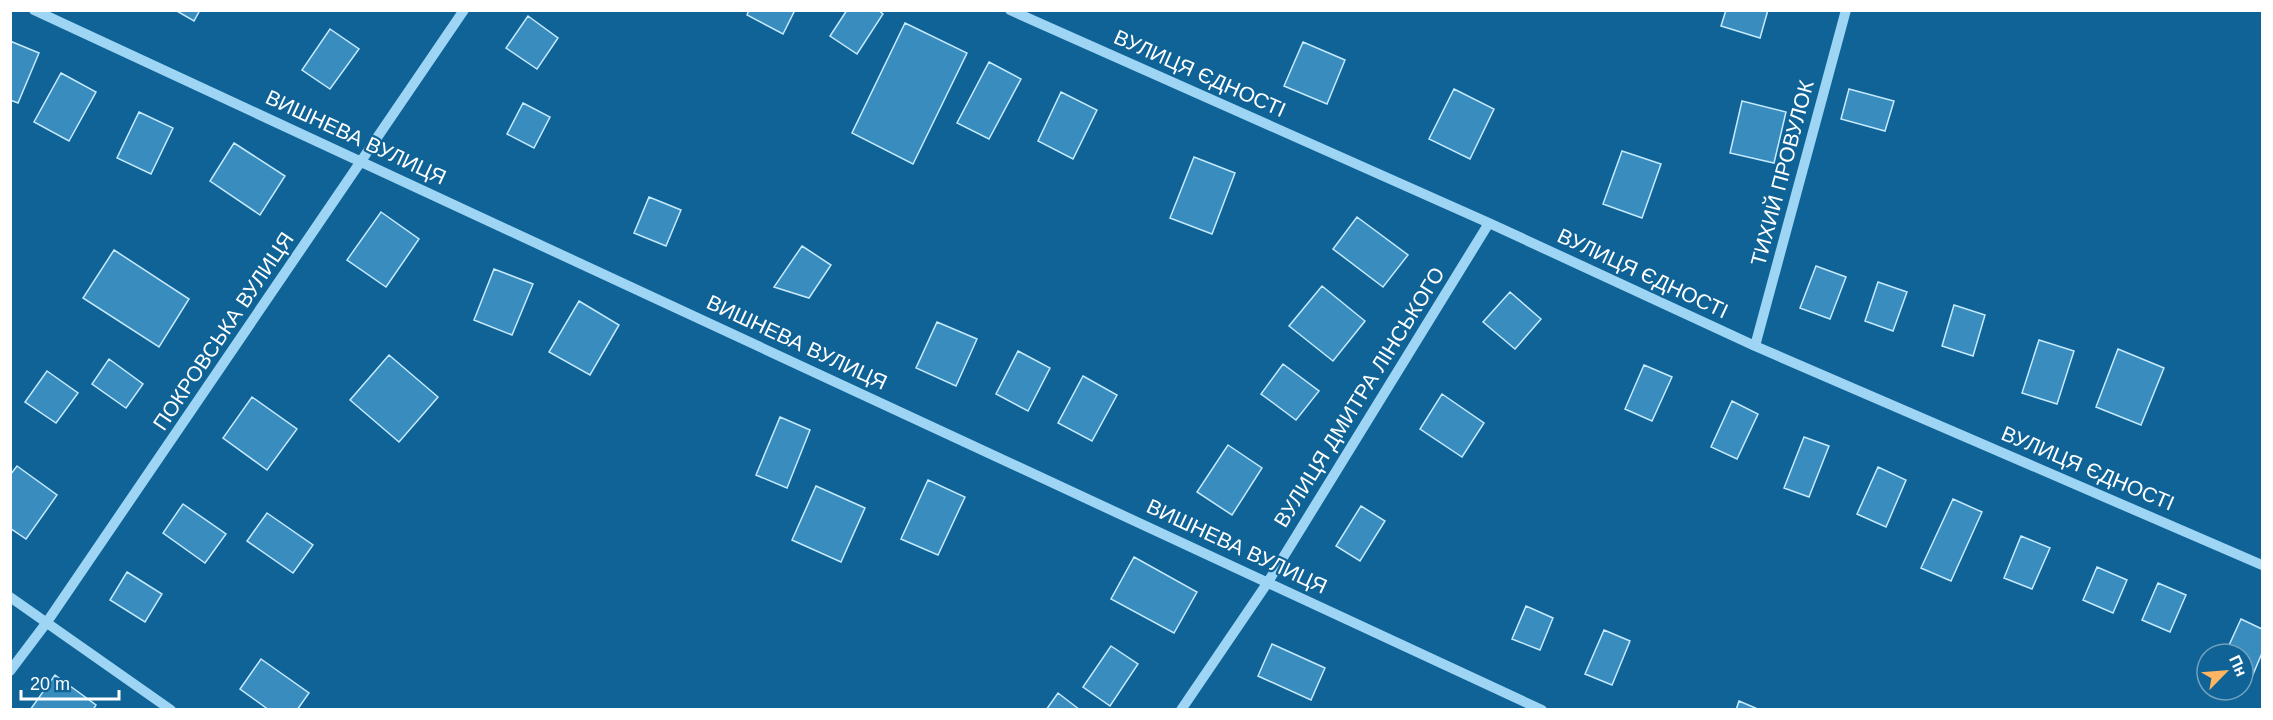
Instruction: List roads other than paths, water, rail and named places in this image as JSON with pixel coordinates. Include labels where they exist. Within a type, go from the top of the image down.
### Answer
[{"type":"street","name":"ВИШНЕВА ВУЛИЦЯ","points":[[34,10],[1542,710]]},
{"type":"street","name":"ПОКРОВСЬКА ВУЛИЦЯ","points":[[10,671],[47,622],[363,162],[464,10]]},
{"type":"street","name":"ВУЛИЦЯ ЄДНОСТІ","points":[[1010,10],[1489,223],[1755,346],[2262,565]]},
{"type":"street","name":"ТИХИЙ ПРОВУЛОК","points":[[1755,346],[1846,10]]},
{"type":"street","name":"ВУЛИЦЯ ДМИТРА ЛІНСЬКОГО","points":[[1181,710],[1268,582],[1489,223]]},
{"type":"street","points":[[10,597],[171,710]]}]
